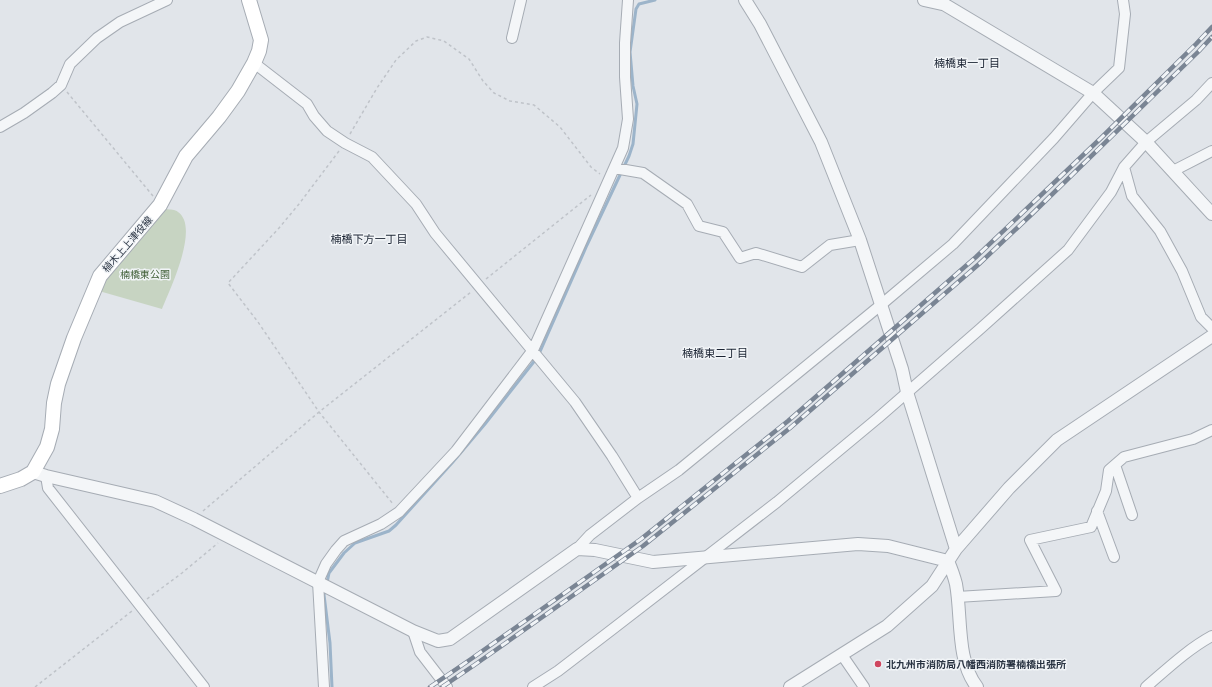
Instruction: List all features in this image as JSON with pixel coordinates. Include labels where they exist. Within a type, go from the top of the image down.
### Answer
[{"type":"main road","name":"植木上上津役線","points":[[40,474],[52,429],[54,403],[58,384],[74,338],[100,276],[160,206],[186,156],[219,117],[238,91],[254,63],[259,51],[261,40],[249,0]]},
{"type":"main road","points":[[0,486],[40,474]]},
{"type":"street","points":[[0,127],[24,113],[61,85],[70,64],[97,38],[120,22],[167,0]]},
{"type":"street","points":[[512,38],[521,0]]},
{"type":"street","points":[[324,687],[318,582],[326,564],[344,541],[382,524],[399,512],[456,451],[533,350],[624,148],[628,119],[625,77],[625,43],[628,0]]},
{"type":"street","points":[[745,0],[760,24],[821,142],[860,240],[882,304],[956,549]]},
{"type":"street","points":[[924,0],[941,1],[1093,93],[1146,142],[1212,214]]},
{"type":"street","points":[[40,474],[155,501],[228,536],[413,631],[438,641],[450,639],[577,549],[590,535],[638,498],[679,470],[882,304],[952,244],[1054,138],[1093,93],[1119,68],[1125,14],[1123,0]]},
{"type":"street","points":[[254,63],[307,104],[314,116],[327,131],[345,143],[372,157],[416,204],[435,233],[575,402],[612,456],[638,498]]},
{"type":"street","points":[[533,687],[558,671],[777,502],[878,418],[980,329],[1068,250],[1111,192],[1124,167],[1146,142],[1196,100],[1212,83]]},
{"type":"street","points":[[1173,171],[1212,151]]},
{"type":"street","points":[[1124,167],[1132,196],[1160,230],[1182,271],[1201,316],[1212,328]]},
{"type":"street","points":[[614,168],[643,173],[687,204],[699,226],[723,232],[740,258],[756,253],[770,256],[802,267],[830,245],[860,240]]},
{"type":"street","points":[[797,685],[887,626],[932,586],[956,549],[1010,488],[1057,440],[1212,336]]},
{"type":"street","points":[[957,597],[1056,591],[1030,540],[1090,527],[1106,491],[1109,470],[1124,457],[1193,439],[1212,430]]},
{"type":"street","points":[[1115,465],[1132,515]]},
{"type":"street","points":[[40,474],[48,488],[204,687]]},
{"type":"street","points":[[1097,511],[1114,557]]},
{"type":"street","points":[[577,549],[595,550],[653,562],[858,544],[888,546],[948,560]]},
{"type":"street","points":[[948,560],[956,584],[962,640],[967,668],[973,682],[977,687]]},
{"type":"street","points":[[413,631],[420,652],[447,687]]},
{"type":"street","points":[[1146,687],[1182,657],[1212,636]]},
{"type":"street","points":[[842,655],[864,687]]},
{"type":"path","points":[[399,512],[319,412],[258,322],[228,283],[284,222],[345,143],[377,88],[396,60],[416,41],[426,37],[444,41],[469,59],[494,93],[510,101],[534,105],[560,127],[591,167],[609,180]]},
{"type":"path","points":[[61,85],[160,206]]},
{"type":"path","points":[[194,519],[319,412],[590,195]]},
{"type":"path","points":[[35,687],[228,536]]},
{"type":"green space","name":"楠橋東公園","points":[[166,209],[178,212],[184,220],[186,231],[185,244],[181,259],[162,309],[99,291],[108,274],[162,211]]},
{"type":"waterway","points":[[539,354],[587,245],[629,156],[633,144],[637,104],[633,86],[630,52],[636,9],[639,4],[655,0]]},
{"type":"waterway","points":[[327,583],[329,573],[344,553],[355,543],[389,531],[396,525],[485,424],[536,359]]},
{"type":"waterway","points":[[325,590],[324,595],[330,643],[332,687]]},
{"type":"railway","points":[[430,687],[641,539],[788,421],[976,257],[1101,138],[1212,27]]},
{"type":"railway","points":[[442,687],[643,546],[790,428],[979,264],[1212,37]]},
{"type":"place","name":"北九州市消防局八幡西消防署楠橋出張所","points":[[878,664]]},
{"type":"district","name":"楠橋東一丁目","points":[[967,62]]},
{"type":"district","name":"楠橋下方一丁目","points":[[369,238]]},
{"type":"district","name":"楠橋東二丁目","points":[[715,352]]}]
